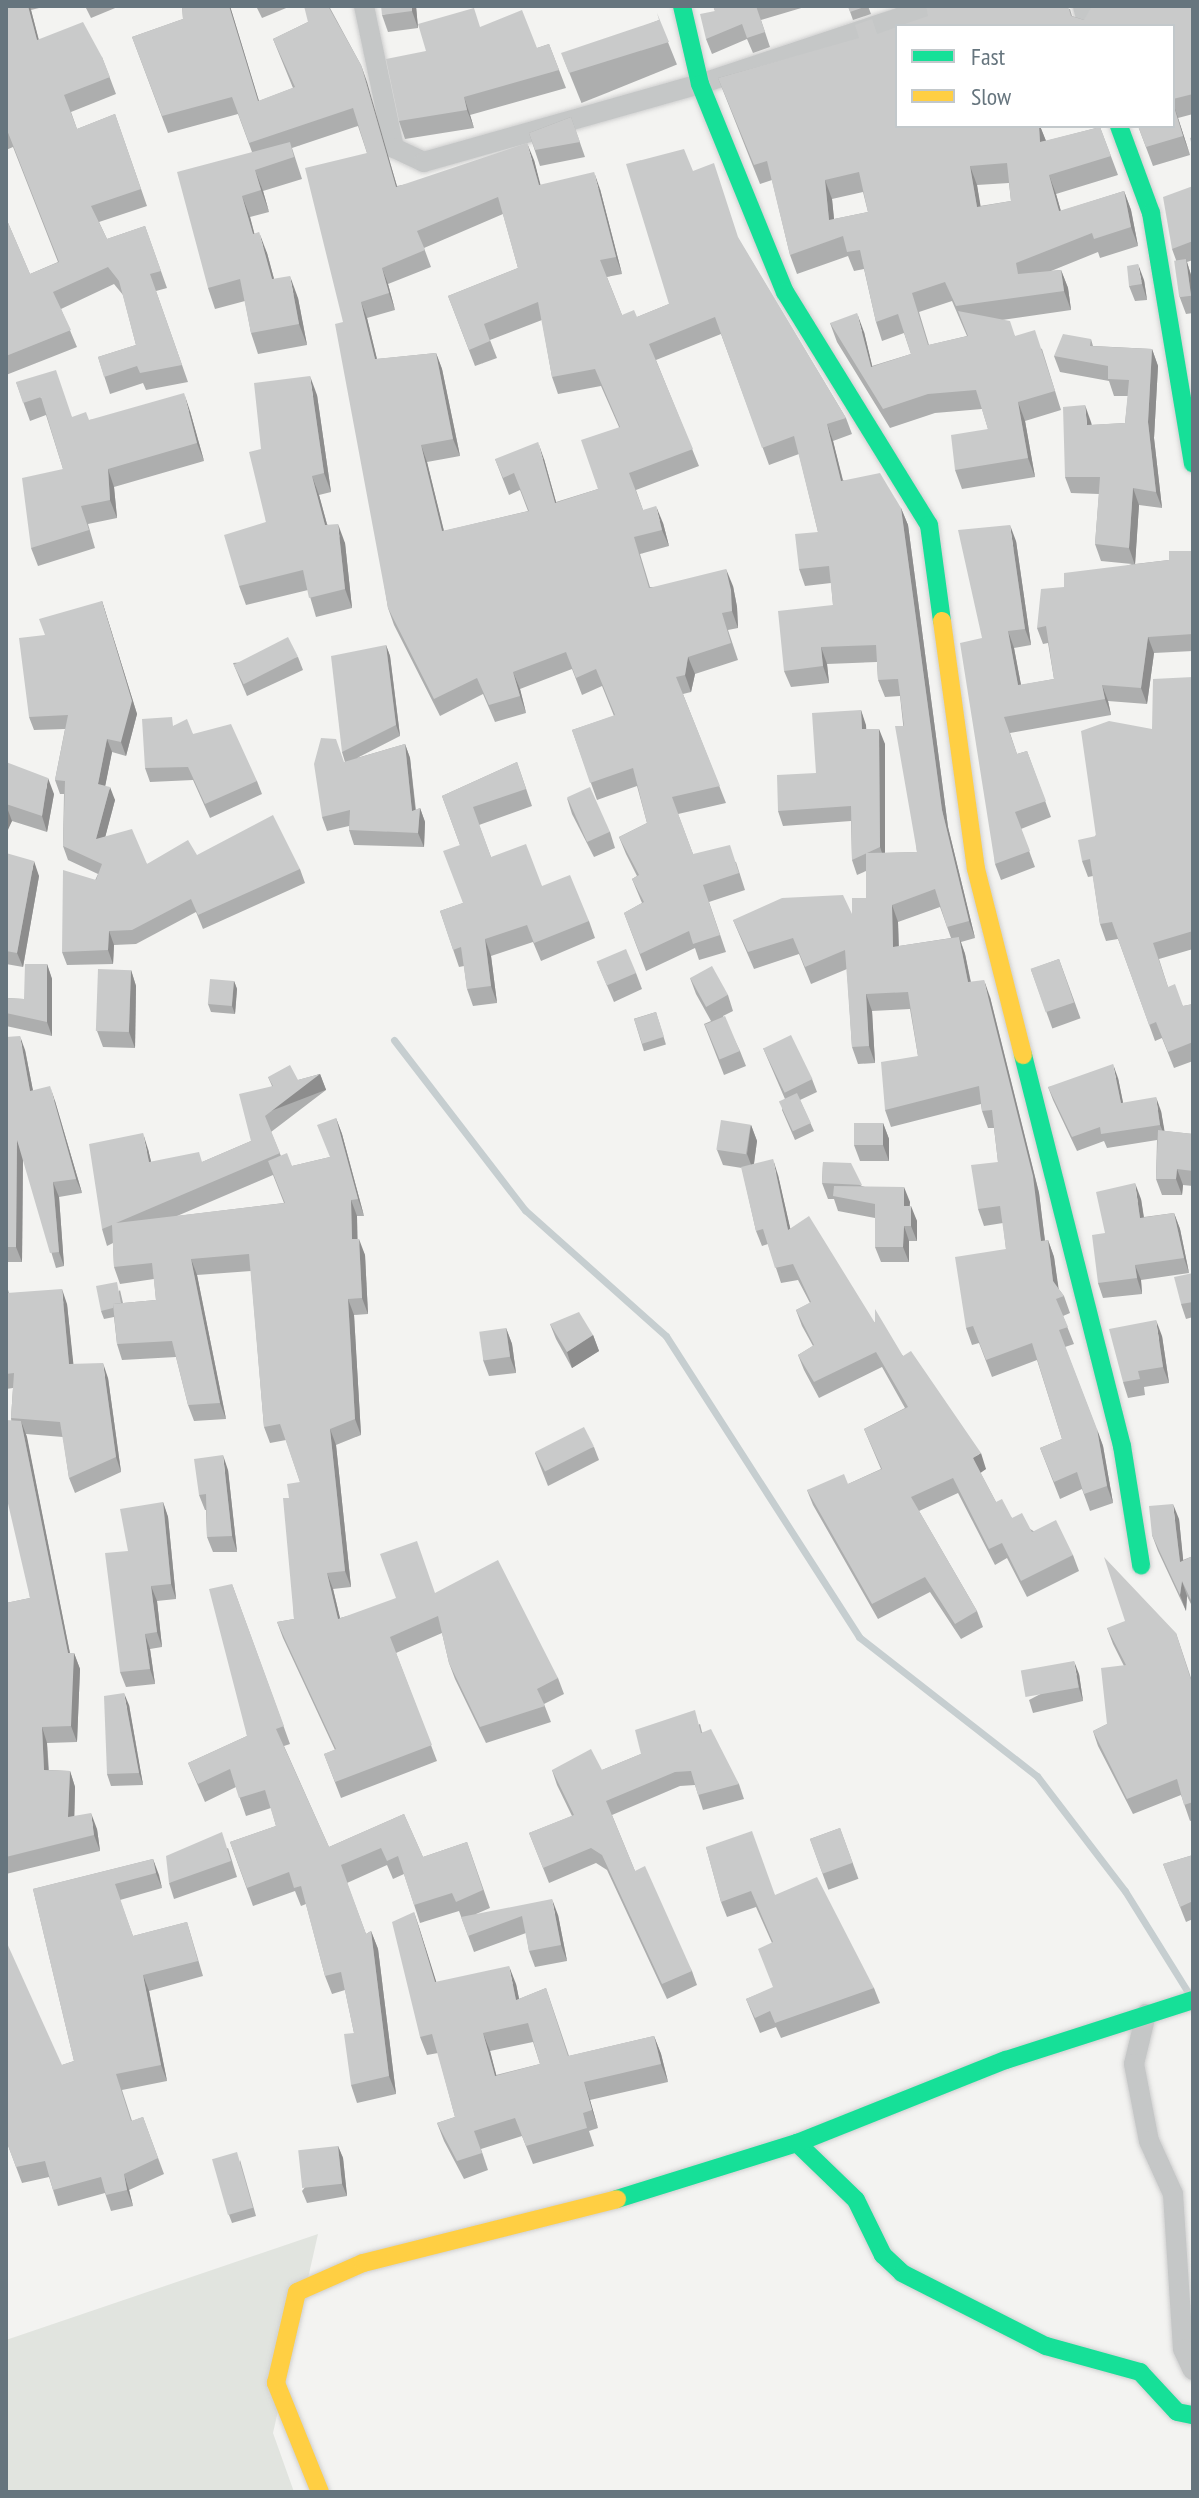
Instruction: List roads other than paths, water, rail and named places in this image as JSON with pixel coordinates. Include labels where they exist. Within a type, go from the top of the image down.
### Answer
[{"type":"street","points":[[364,6],[388,131],[394,148],[412,161],[700,84],[935,6]]},
{"type":"street","points":[[682,6],[700,84],[785,292],[929,525],[976,869],[1122,1446],[1141,1565]]},
{"type":"street","points":[[1120,128],[1151,213],[1193,463]]},
{"type":"street","points":[[320,2492],[276,2383],[297,2292],[363,2263],[586,2208],[797,2143],[1146,2014],[1193,2000]]},
{"type":"street","points":[[1146,2014],[1134,2064],[1149,2141],[1173,2194],[1183,2349],[1193,2370]]},
{"type":"street","points":[[797,2143],[856,2200],[883,2255],[902,2273],[1046,2346],[1140,2372],[1177,2412],[1193,2415]]},
{"type":"waterway","points":[[394,1040],[525,1210],[666,1336],[859,1637],[1037,1776],[1125,1891],[1189,1994]]}]
